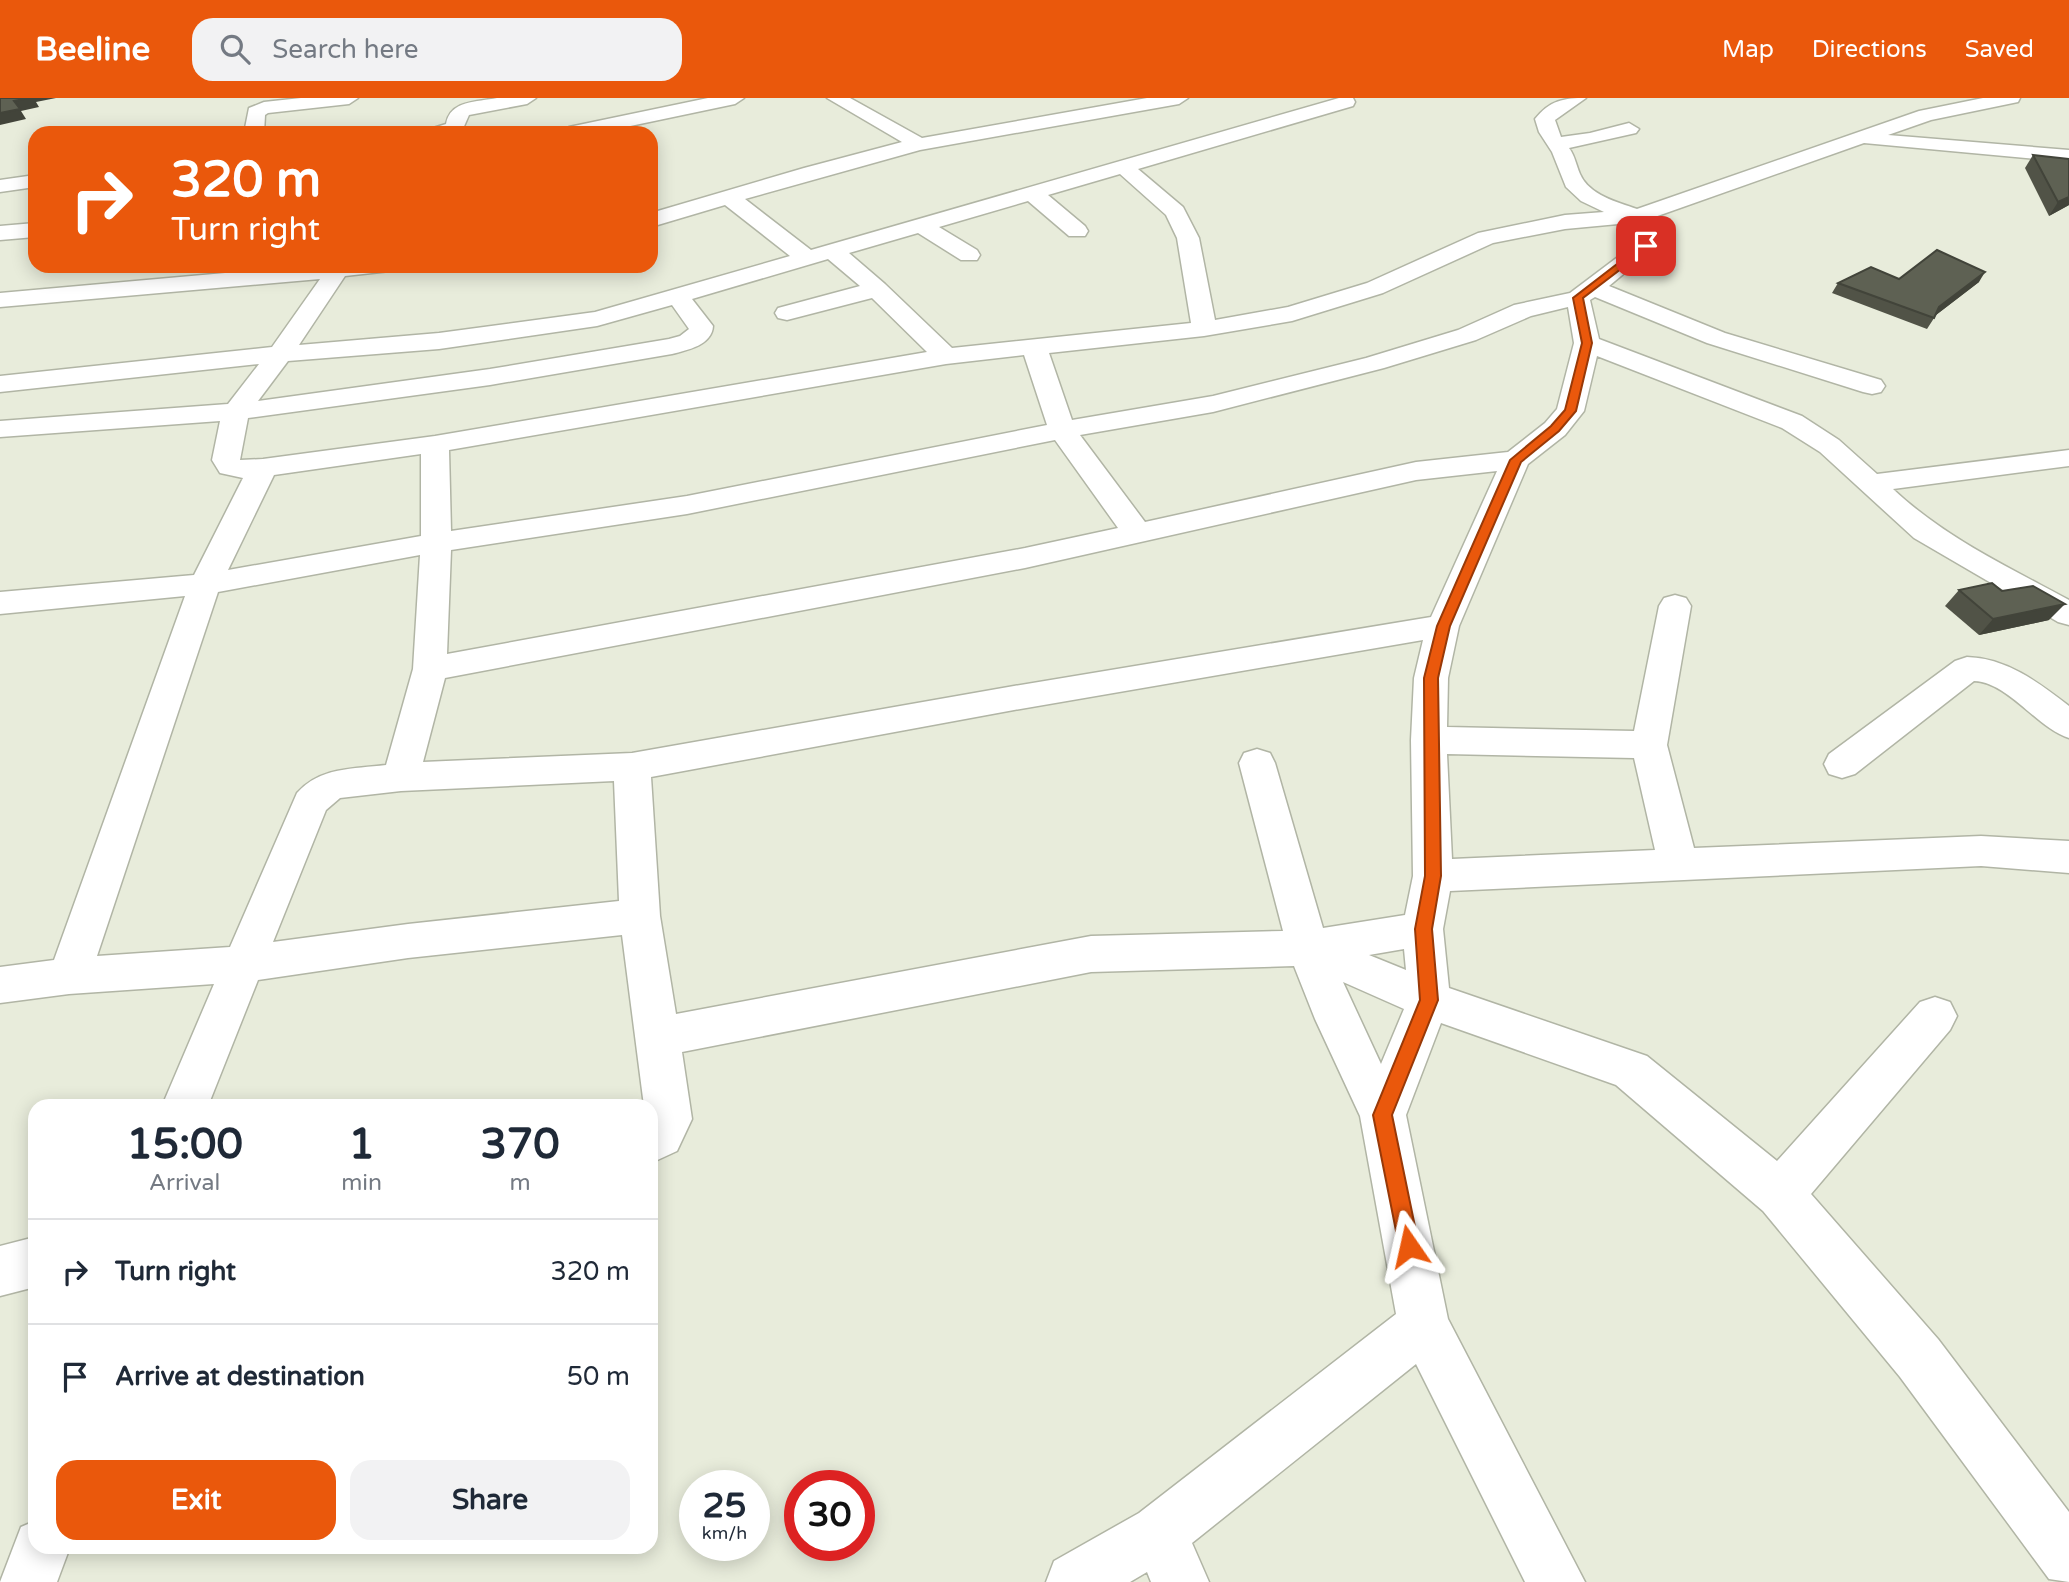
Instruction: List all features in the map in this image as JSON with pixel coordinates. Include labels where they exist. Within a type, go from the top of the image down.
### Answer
[{"type":"street","points":[[255,126],[256,113],[264,108],[349,98]]},
{"type":"street","points":[[455,126],[457,114],[463,110],[527,98]]},
{"type":"street","points":[[602,126],[735,98]]},
{"type":"street","points":[[836,98],[919,144]]},
{"type":"street","points":[[1577,98],[1558,107],[1545,119],[1546,130],[1569,163],[1570,174],[1585,193],[1601,205],[1637,216]]},
{"type":"street","points":[[336,273],[236,412],[226,460],[230,467],[241,470],[264,468],[435,444],[946,356],[1204,329],[1292,314],[1375,288],[1486,238],[1565,222],[1637,216],[1926,115],[2011,98]]},
{"type":"street","points":[[658,218],[919,144],[1164,99]]},
{"type":"street","points":[[0,384],[280,354],[439,341],[583,321],[678,297],[806,257],[1346,102]]},
{"type":"street","points":[[1557,143],[1591,139],[1629,129]]},
{"type":"street","points":[[1861,138],[2069,156]]},
{"type":"street","points":[[1124,167],[1175,212],[1188,238],[1195,265],[1204,329]]},
{"type":"street","points":[[0,186],[28,182]]},
{"type":"street","points":[[1031,192],[1077,231]]},
{"type":"street","points":[[729,197],[806,257]]},
{"type":"street","points":[[0,603],[205,584],[436,543],[687,505],[1062,429],[1213,404],[1362,366],[1467,335],[1523,310],[1585,292],[1646,246],[1646,238],[1637,216]]},
{"type":"street","points":[[920,225],[969,255]]},
{"type":"street","points":[[0,233],[28,231]]},
{"type":"street","points":[[831,250],[877,289],[946,356]]},
{"type":"street","points":[[0,300],[225,273]]},
{"type":"street","points":[[787,313],[877,289]]},
{"type":"street","points":[[1383,1115],[1429,1000],[1423,929],[1433,876],[1429,740],[1431,678],[1443,626],[1516,460],[1555,429],[1570,411],[1587,343],[1585,292]]},
{"type":"street","points":[[1585,292],[1716,338],[1872,386]]},
{"type":"street","points":[[0,429],[236,412],[490,377],[672,346],[689,341],[701,331],[701,326],[678,297]]},
{"type":"street","points":[[1587,343],[1792,422],[1835,448],[1924,530],[2069,614]]},
{"type":"street","points":[[1034,347],[1062,429],[1137,532]]},
{"type":"street","points":[[401,777],[430,669],[436,543],[435,444]]},
{"type":"street","points":[[430,669],[1024,558],[1416,471],[1516,460]]},
{"type":"street","points":[[1872,483],[2061,465]]},
{"type":"street","points":[[69,976],[205,584],[264,468]]},
{"type":"street","points":[[1675,606],[1649,745],[1678,863]]},
{"type":"street","points":[[188,1099],[310,803],[320,792],[333,785],[401,777],[632,767],[1014,698],[1443,626]]},
{"type":"street","points":[[1842,764],[1967,668],[1978,667],[1992,671],[2069,725]]},
{"type":"street","points":[[1429,740],[1649,745]]},
{"type":"street","points":[[1257,763],[1308,948],[1337,1019],[1383,1115],[1424,1325],[1556,1582]]},
{"type":"street","points":[[632,767],[639,916],[669,1119],[658,1139]]},
{"type":"street","points":[[1433,876],[1980,851],[2069,857]]},
{"type":"street","points":[[0,985],[69,976],[245,964],[408,940],[639,916]]},
{"type":"street","points":[[659,1037],[1091,954],[1308,948],[1423,929]]},
{"type":"street","points":[[1308,948],[1429,1000],[1631,1070],[1780,1194],[1919,1358],[2069,1559]]},
{"type":"street","points":[[1780,1194],[1935,1016]]},
{"type":"street","points":[[0,1271],[28,1264]]},
{"type":"street","points":[[1075,1582],[1169,1557],[1424,1325]]},
{"type":"street","points":[[28,1582],[38,1554]]},
{"type":"building","points":[[0,98],[29,98],[14,101],[20,109],[0,113]]},
{"type":"building","points":[[2033,155],[2069,159],[2069,197],[2058,202]]},
{"type":"building","points":[[1937,250],[1985,272],[1939,307],[1934,318],[1838,283],[1871,267],[1899,279]]},
{"type":"building","points":[[1992,583],[2002,591],[2033,586],[2065,604],[1993,619],[1959,590]]},
{"type":"route","points":[[1409,1246],[1383,1115],[1429,1000],[1423,929],[1433,876],[1429,740],[1431,678],[1443,626],[1516,460],[1555,429],[1570,411],[1587,343],[1578,298],[1646,246]]}]
